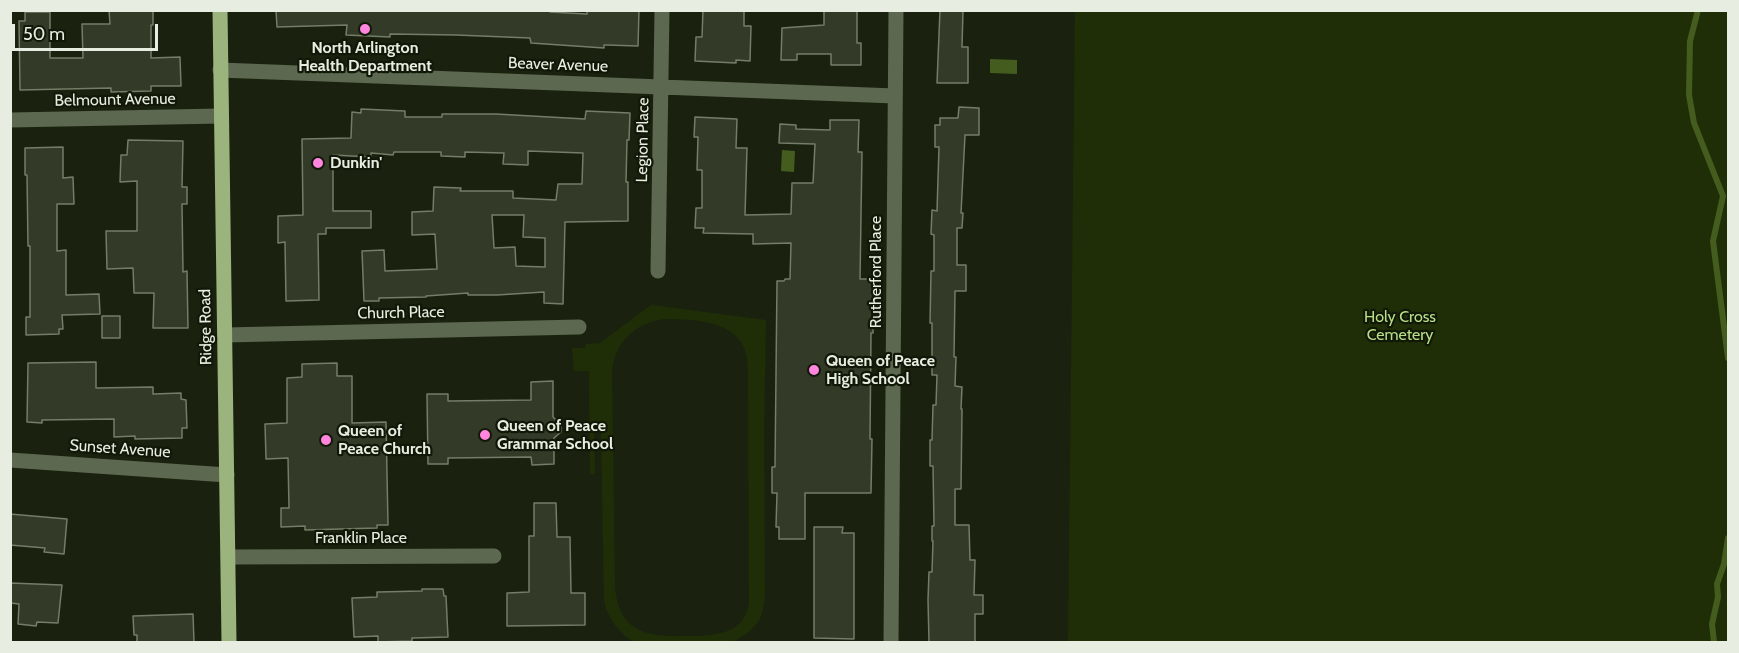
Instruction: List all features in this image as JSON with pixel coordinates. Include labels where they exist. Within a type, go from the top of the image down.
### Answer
[{"type":"main road","name":"Ridge Road","points":[[220,10],[229,642]]},
{"type":"street","name":"Legion Place","points":[[658,271],[662,10]]},
{"type":"street","name":"Rutherford Place","points":[[891,642],[896,10]]},
{"type":"street","name":"Beaver Avenue","points":[[220,70],[895,96]]},
{"type":"street","name":"Belmount Avenue","points":[[10,120],[221,116]]},
{"type":"street","name":"Church Place","points":[[225,335],[579,327]]},
{"type":"street","name":"Sunset Avenue","points":[[10,460],[227,475]]},
{"type":"street","name":"Franklin Place","points":[[228,557],[494,556]]},
{"type":"green space","name":"Holy Cross Cemetery","points":[[1075,11],[1728,11],[1728,642],[1068,642]]},
{"type":"green space","points":[[651,305],[766,320],[765,595],[759,621],[749,632],[733,642],[635,642],[626,637],[614,624],[606,609],[601,432],[594,422],[595,474],[590,474],[589,371],[574,371],[572,348],[585,348],[586,344],[600,343]],"holes":[[[664,319],[708,322],[728,330],[742,344],[748,364],[749,604],[746,615],[733,628],[706,636],[659,635],[638,629],[622,615],[615,588],[612,371],[617,351],[628,336],[644,325]]]},
{"type":"shaded area","points":[[990,59],[1017,60],[1017,74],[990,73]]},
{"type":"shaded area","points":[[782,150],[795,151],[794,172],[781,171]]},
{"type":"building","points":[[109,10],[153,10],[151,58],[180,57],[181,86],[151,86],[151,91],[111,92],[111,88],[20,90],[19,21],[25,21],[25,12],[50,12],[50,58],[83,58],[82,24],[110,24]]},
{"type":"building","points":[[276,10],[550,10],[550,12],[587,14],[587,10],[639,10],[638,46],[604,45],[604,48],[531,43],[530,38],[456,35],[390,34],[390,37],[346,35],[347,25],[277,27]]},
{"type":"building","points":[[703,10],[744,10],[744,26],[751,26],[750,61],[736,60],[736,63],[695,61],[696,37],[702,37]]},
{"type":"building","points":[[824,10],[857,10],[857,43],[861,43],[861,65],[831,65],[831,54],[797,54],[797,60],[781,60],[782,28],[824,25]]},
{"type":"building","points":[[940,10],[963,10],[962,47],[968,47],[968,83],[937,83]]},
{"type":"building","points":[[959,107],[979,108],[979,135],[965,135],[962,228],[957,228],[957,265],[966,265],[966,291],[955,291],[955,386],[962,387],[962,409],[961,489],[955,489],[955,525],[969,525],[970,560],[975,560],[974,595],[983,595],[983,614],[975,614],[975,642],[929,642],[929,572],[932,572],[932,526],[934,526],[930,440],[932,440],[933,405],[936,405],[937,375],[932,375],[932,323],[930,323],[931,271],[934,271],[932,210],[937,211],[939,147],[935,147],[935,125],[940,125],[940,118],[958,118]]},
{"type":"building","points":[[361,109],[405,111],[405,117],[496,114],[585,119],[586,111],[630,113],[626,182],[628,182],[628,221],[565,222],[563,304],[544,303],[544,292],[497,295],[468,295],[468,293],[379,298],[379,301],[364,301],[362,251],[384,250],[385,271],[437,269],[435,234],[412,235],[412,212],[433,211],[434,187],[461,188],[460,191],[513,191],[513,198],[556,200],[558,184],[582,184],[583,153],[528,151],[528,165],[503,164],[504,153],[465,152],[465,157],[441,156],[441,152],[394,152],[393,155],[371,153],[371,157],[333,155],[333,211],[371,211],[371,228],[326,228],[326,234],[318,234],[319,300],[286,301],[285,242],[278,243],[278,216],[303,215],[302,139],[351,138],[352,112],[361,113]],"holes":[[[492,215],[524,215],[523,237],[545,238],[545,267],[516,266],[515,247],[494,248]]]},
{"type":"building","points":[[695,117],[737,119],[736,148],[747,148],[745,215],[791,214],[792,183],[813,183],[815,144],[779,143],[780,124],[796,125],[796,129],[830,130],[830,120],[859,120],[858,152],[862,152],[860,279],[874,279],[873,333],[871,333],[871,493],[805,493],[805,539],[779,539],[779,527],[776,527],[777,493],[772,493],[772,467],[775,467],[777,281],[790,279],[791,243],[753,244],[753,234],[703,233],[704,228],[695,228],[696,208],[702,208],[702,170],[697,170],[698,137],[694,137]]},
{"type":"building","points":[[128,140],[183,141],[182,187],[187,187],[187,204],[182,204],[183,272],[187,271],[188,328],[153,328],[154,293],[134,293],[133,268],[107,269],[106,231],[137,231],[137,181],[120,182],[121,155],[127,155]]},
{"type":"building","points":[[63,147],[63,178],[73,177],[74,204],[57,204],[57,251],[66,250],[66,295],[99,294],[100,314],[62,315],[63,329],[59,329],[59,334],[26,335],[26,317],[30,317],[30,246],[28,246],[25,148]]},
{"type":"building","points":[[102,316],[120,316],[120,338],[102,338]]},
{"type":"building","points":[[96,362],[96,388],[153,387],[153,394],[181,393],[181,399],[186,400],[187,428],[182,428],[182,438],[114,437],[114,419],[27,422],[28,363]]},
{"type":"building","name":"Queen of Peace Church","points":[[337,363],[337,376],[352,376],[352,423],[386,422],[388,525],[377,525],[377,528],[305,530],[305,526],[281,527],[281,508],[289,508],[288,458],[266,459],[265,424],[287,423],[287,378],[302,377],[302,364]]},
{"type":"building","points":[[553,381],[553,417],[561,424],[561,432],[554,438],[554,464],[532,465],[531,457],[448,458],[448,464],[428,464],[427,394],[448,394],[448,401],[531,400],[531,382]]},
{"type":"building","points":[[534,503],[556,503],[557,537],[570,537],[571,593],[585,593],[585,625],[507,626],[507,593],[529,592],[529,536],[534,536]]},
{"type":"building","points":[[10,514],[67,519],[64,554],[44,552],[45,548],[10,545]]},
{"type":"building","points":[[814,527],[843,527],[842,533],[854,533],[854,639],[814,638]]},
{"type":"building","points":[[10,583],[62,585],[58,623],[37,622],[36,626],[18,624],[19,604],[10,603]]},
{"type":"building","points":[[422,589],[443,589],[444,596],[446,596],[448,637],[378,642],[378,636],[354,637],[352,598],[377,597],[377,592],[422,591]]},
{"type":"building","points":[[193,614],[194,642],[137,642],[137,635],[134,635],[133,616]]},
{"type":"waterway","points":[[1698,10],[1690,41],[1689,95],[1694,123],[1723,196],[1713,241],[1728,358]]},
{"type":"waterway","points":[[1714,642],[1712,624],[1718,597],[1717,584],[1724,564],[1728,538]]},
{"type":"place","name":"North Arlington Health Department","points":[[365,29]]},
{"type":"place","name":"Dunkin'","points":[[318,163]]},
{"type":"place","name":"Queen of Peace High School","points":[[814,370]]},
{"type":"place","name":"Queen of Peace Grammar School","points":[[485,435]]},
{"type":"place","name":"Queen of Peace Church","points":[[326,440]]}]
